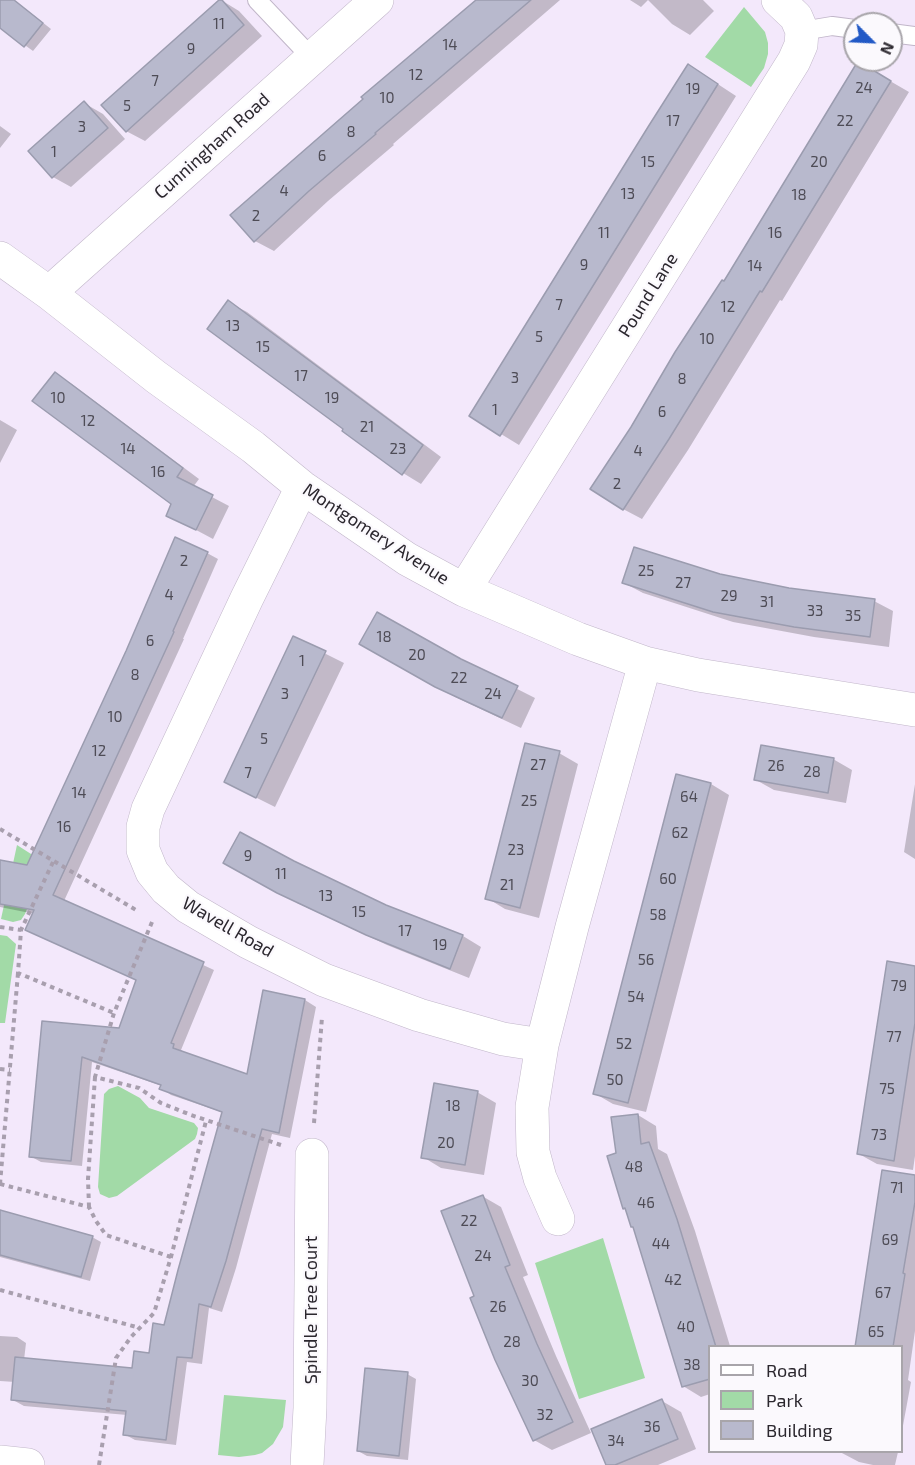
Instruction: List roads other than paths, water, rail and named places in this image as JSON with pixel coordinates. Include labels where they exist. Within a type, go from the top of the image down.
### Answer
[{"type":"street","name":"Cunningham Road","points":[[49,292],[377,0]]},
{"type":"street","points":[[778,0],[796,17],[802,31]]},
{"type":"street","name":"Pound Lane","points":[[464,590],[794,60],[801,45],[802,31]]},
{"type":"street","name":"Montgomery Avenue","points":[[0,258],[49,292],[156,377],[253,447],[302,487],[407,559],[464,590],[578,639],[645,663],[721,679],[915,710]]},
{"type":"street","name":"Wavell Road","points":[[302,487],[246,598],[148,809],[142,827],[143,850],[152,872],[166,889],[188,907],[248,942],[324,980],[419,1015],[503,1039],[542,1045]]},
{"type":"street","points":[[558,1219],[540,1178],[533,1152],[532,1107],[542,1045],[572,927],[645,663]]},
{"type":"street","name":"Spindle Tree Court","points":[[307,1465],[310,1408],[312,1155]]},
{"type":"street","points":[[0,1462],[28,1465]]},
{"type":"lane","points":[[257,0],[311,57]]},
{"type":"lane","points":[[802,31],[832,26],[843,27]]}]
